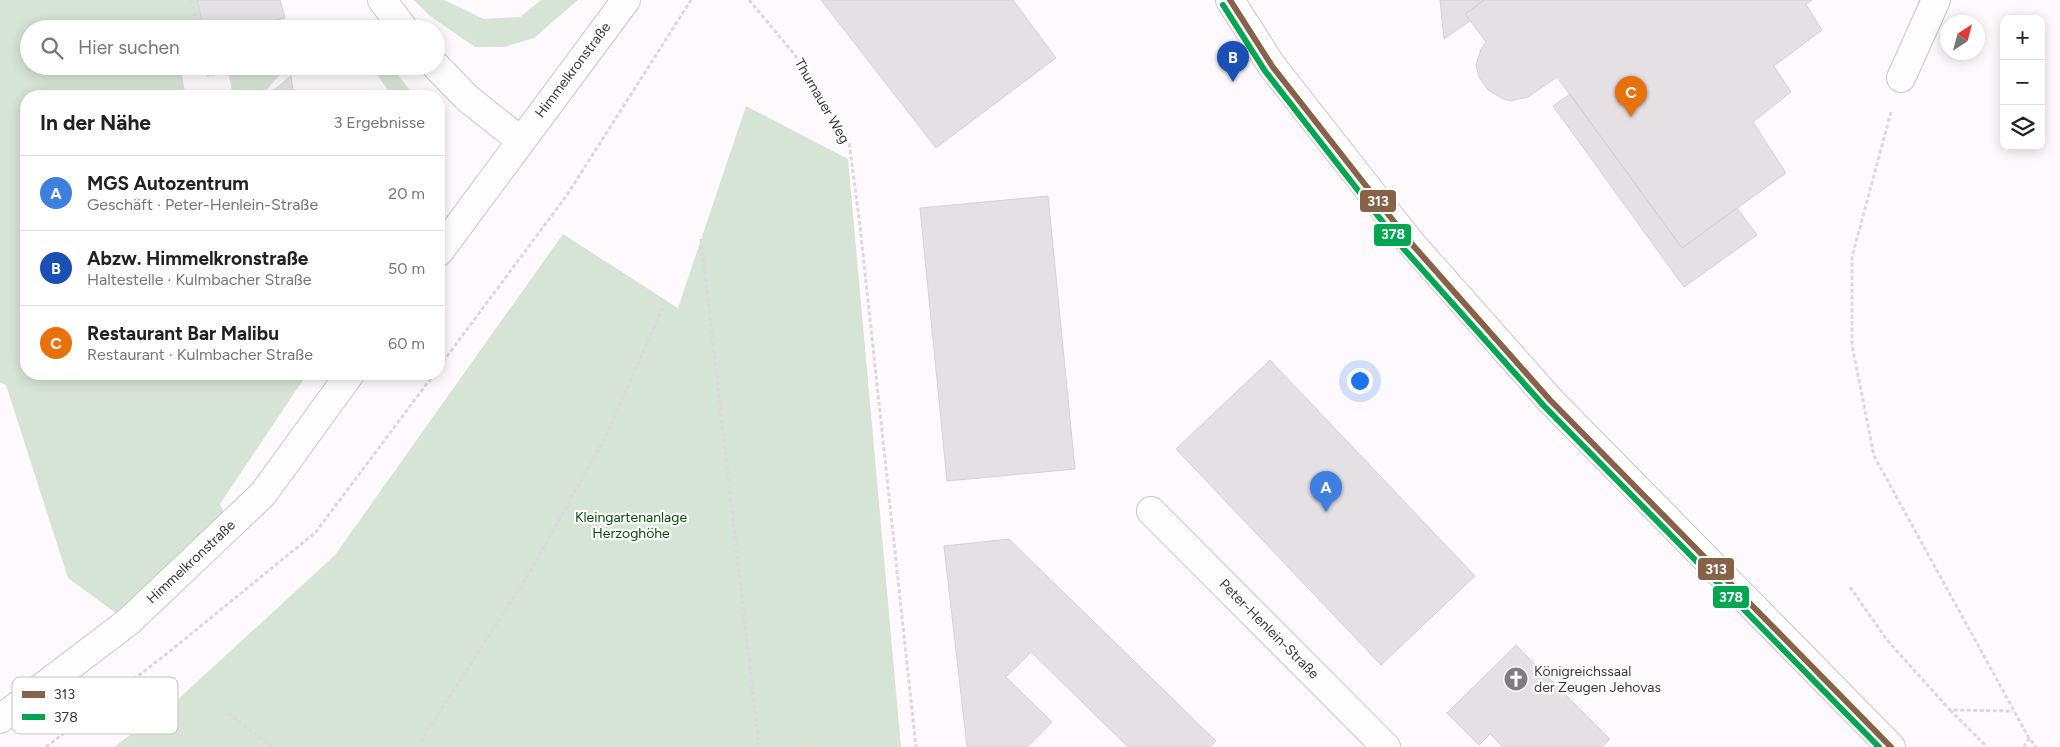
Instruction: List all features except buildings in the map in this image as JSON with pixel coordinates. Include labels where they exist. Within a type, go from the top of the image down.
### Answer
[{"type":"street","points":[[382,0],[397,20]]},
{"type":"street","name":"Himmelkronstraße","points":[[445,244],[520,140],[626,0]]},
{"type":"street","points":[[1230,0],[1272,66],[1410,242],[1550,400],[1891,747]]},
{"type":"street","points":[[1901,78],[1936,0]]},
{"type":"street","points":[[445,75],[467,98],[520,140]]},
{"type":"street","name":"Himmelkronstraße","points":[[55,677],[128,622],[263,494],[346,380]]},
{"type":"street","name":"Peter-Henlein-Straße","points":[[1151,511],[1386,747]]},
{"type":"street","name":"Himmelkronstraße","points":[[0,719],[12,710]]},
{"type":"street","points":[[1859,715],[1872,747]]},
{"type":"path","points":[[191,0],[196,20]]},
{"type":"path","points":[[445,359],[567,195],[691,0]]},
{"type":"path","name":"Thurnauer Weg","points":[[749,0],[795,55],[849,143],[859,217],[916,747]]},
{"type":"path","points":[[1901,78],[1852,257],[1852,345],[1874,456],[2028,738],[2036,747]]},
{"type":"path","points":[[701,239],[759,747]]},
{"type":"path","points":[[417,747],[530,572],[602,443],[666,300]]},
{"type":"path","points":[[137,677],[316,532],[430,380]]},
{"type":"path","points":[[1850,587],[1887,640],[1950,710],[1987,747]]},
{"type":"path","points":[[1950,710],[2014,711]]},
{"type":"path","points":[[228,713],[272,747]]},
{"type":"path","points":[[46,747],[63,734]]},
{"type":"path","points":[[2024,747],[2028,738]]},
{"type":"path","points":[[800,747],[812,747]]},
{"type":"green space","points":[[0,0],[197,0],[202,20],[20,20],[20,75],[182,75],[185,90],[20,90],[20,380],[303,380],[220,504],[230,525],[128,622],[68,578],[6,385],[0,383]]},
{"type":"green space","points":[[414,0],[444,0],[484,19],[520,17],[541,0],[578,0],[534,38],[504,47],[475,47],[445,26],[445,20],[436,20]]},
{"type":"green space","points":[[229,75],[280,75],[266,90],[232,90]]},
{"type":"green space","points":[[377,75],[399,75],[410,90],[388,90]]},
{"type":"green space","name":"Kleingartenanlage Herzoghöhe","points":[[746,106],[848,159],[901,747],[114,747],[132,734],[178,734],[178,699],[335,555],[563,234],[678,308]]},
{"type":"transit line","name":"313","points":[[1230,0],[1272,66],[1410,242],[1550,400],[1891,747]]},
{"type":"transit line","name":"378","points":[[1223,5],[1265,71],[1403,248],[1544,406],[1879,747]]},
{"type":"place","name":"Abzw. Himmelkronstraße","points":[[1233,82]]},
{"type":"place","name":"Restaurant Bar Malibu","points":[[1631,117]]},
{"type":"place","name":"MGS Autozentrum","points":[[1326,512]]},
{"type":"place","name":"Königreichssaal der Zeugen Jehovas","points":[[1516,679]]}]
